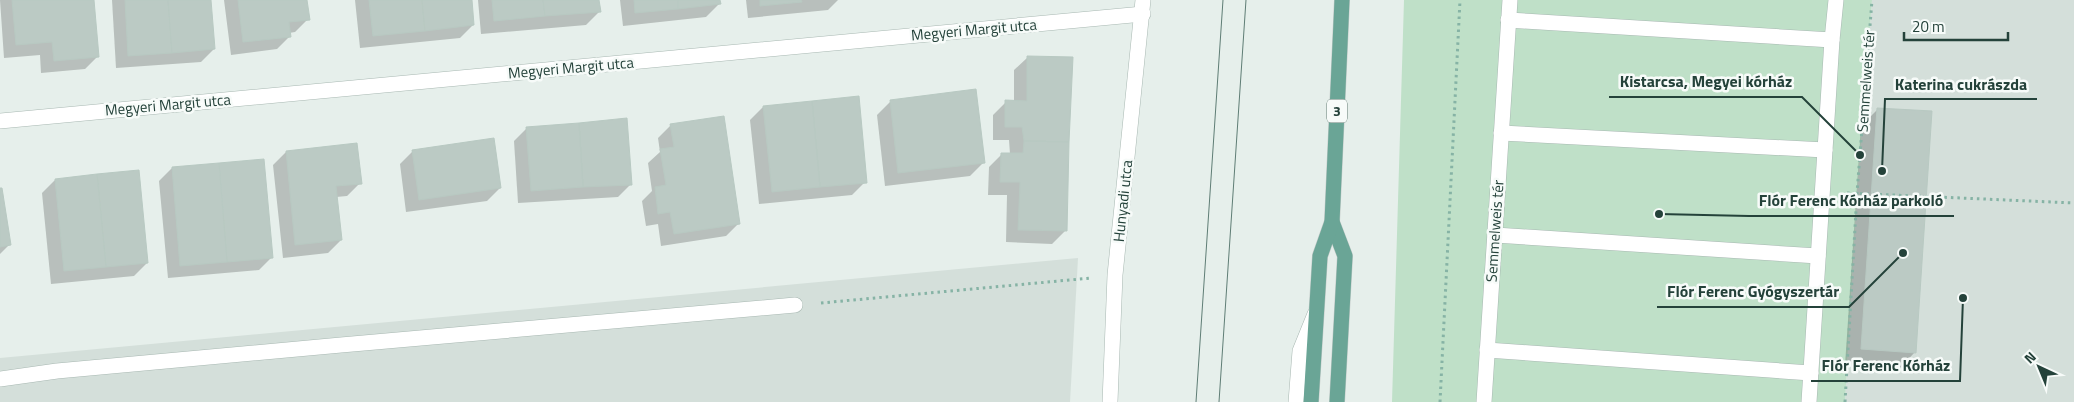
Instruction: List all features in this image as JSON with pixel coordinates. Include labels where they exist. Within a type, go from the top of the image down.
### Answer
[{"type":"main road","name":"3","points":[[1311,402],[1320,256],[1332,222],[1342,0]]},
{"type":"main road","name":"3","points":[[1332,222],[1345,256],[1337,402]]},
{"type":"street","name":"Semmelweis tér","points":[[1484,402],[1510,0]]},
{"type":"street","points":[[1809,402],[1836,0]]},
{"type":"street","name":"Megyeri Margit utca","points":[[0,121],[1143,7]]},
{"type":"street","name":"Hunyadi utca","points":[[1110,402],[1115,275],[1143,7]]},
{"type":"street","points":[[1508,20],[1832,40]]},
{"type":"street","points":[[1501,133],[1825,150]]},
{"type":"street","points":[[1495,235],[1818,256]]},
{"type":"street","points":[[0,378],[57,371],[795,305]]},
{"type":"street","points":[[1296,402],[1300,351],[1316,313]]},
{"type":"street","points":[[1487,350],[1811,373]]},
{"type":"path","points":[[1440,402],[1460,0]]},
{"type":"path","name":"Semmelweis tér","points":[[1845,402],[1857,193],[1872,0]]},
{"type":"path","points":[[1872,194],[2074,203]]},
{"type":"path","points":[[795,305],[1115,275]]},
{"type":"shaded area","points":[[1872,0],[2074,0],[2074,402],[1845,402],[1857,193]]},
{"type":"shaded area","points":[[1078,258],[1070,402],[0,402],[0,358]]},
{"type":"green space","points":[[1404,0],[1872,0],[1857,193],[1845,402],[1392,402]]},
{"type":"building","points":[[12,0],[94,0],[99,57],[54,61],[52,42],[16,45]]},
{"type":"building","points":[[125,0],[168,0],[172,53],[128,56]]},
{"type":"building","points":[[168,0],[211,0],[215,49],[172,53]]},
{"type":"building","points":[[238,0],[307,0],[310,20],[289,22],[291,37],[243,42]]},
{"type":"building","points":[[369,0],[422,0],[425,31],[373,36]]},
{"type":"building","points":[[422,0],[472,0],[474,25],[425,31]]},
{"type":"building","points":[[492,0],[543,0],[545,16],[494,21]]},
{"type":"building","points":[[543,0],[599,0],[601,12],[545,16]]},
{"type":"building","points":[[634,0],[678,0],[678,9],[635,13]]},
{"type":"building","points":[[678,0],[720,0],[721,4],[678,9]]},
{"type":"building","points":[[760,0],[801,0],[802,2],[760,6]]},
{"type":"building","points":[[1027,56],[1073,57],[1069,142],[1024,141],[1022,127],[1005,127],[1005,100],[1027,101]]},
{"type":"building","points":[[976,89],[985,163],[898,173],[890,100]]},
{"type":"building","points":[[859,96],[867,183],[820,187],[812,101]]},
{"type":"building","points":[[812,101],[820,187],[772,192],[763,106]]},
{"type":"building","points":[[1877,108],[1932,111],[1916,353],[1861,349]]},
{"type":"building","points":[[724,116],[740,224],[674,234],[670,212],[658,214],[655,187],[666,185],[660,149],[674,147],[670,124]]},
{"type":"building","points":[[627,118],[632,185],[583,187],[579,123]]},
{"type":"building","points":[[579,123],[583,187],[531,191],[526,127]]},
{"type":"building","points":[[494,138],[501,188],[419,200],[412,150]]},
{"type":"building","points":[[1024,141],[1069,142],[1067,231],[1018,230],[1020,182],[1000,182],[1001,153],[1023,153]]},
{"type":"building","points":[[357,143],[362,184],[336,186],[342,240],[295,245],[286,151]]},
{"type":"building","points":[[264,159],[273,258],[227,262],[219,163]]},
{"type":"building","points":[[219,163],[227,262],[180,266],[172,167]]},
{"type":"building","points":[[139,170],[148,263],[106,267],[97,174]]},
{"type":"building","points":[[97,174],[106,267],[64,271],[55,179]]},
{"type":"building","points":[[0,188],[2,188],[11,245],[0,247]]},
{"type":"tram line","points":[[1196,402],[1223,0]]},
{"type":"tram line","points":[[1219,402],[1246,0]]},
{"type":"place","name":"Kistarcsa, Megyei kórház","points":[[1860,155]]},
{"type":"place","name":"Katerina cukrászda","points":[[1882,171]]},
{"type":"place","name":"Flór Ferenc Kórház parkoló","points":[[1659,214]]},
{"type":"place","name":"Flór Ferenc Gyógyszertár","points":[[1903,253]]},
{"type":"place","name":"Flór Ferenc Kórház","points":[[1963,298]]}]
